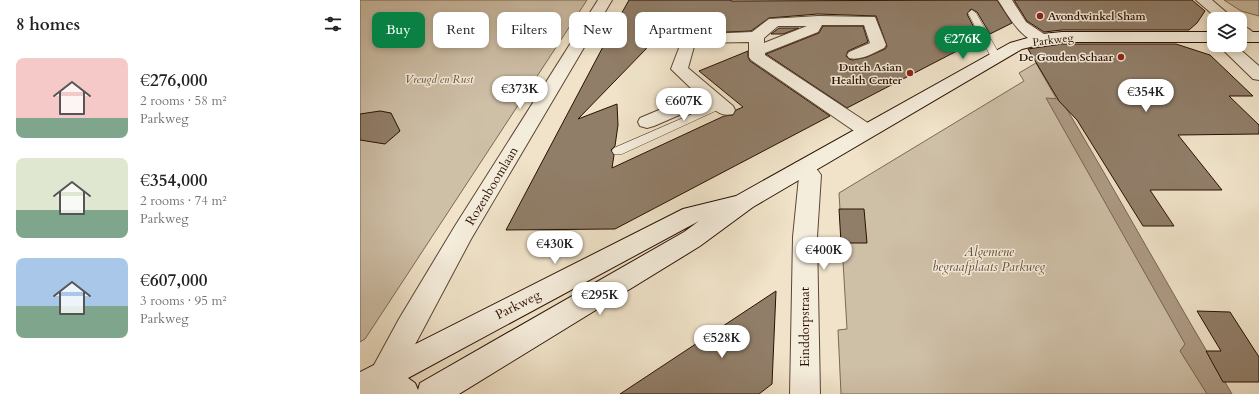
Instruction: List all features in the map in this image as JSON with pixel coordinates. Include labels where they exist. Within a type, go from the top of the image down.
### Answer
[{"type":"street","name":"Rozenboomlaan","points":[[379,388],[416,314],[605,0]]},
{"type":"street","points":[[1005,0],[1021,25],[1042,39]]},
{"type":"street","points":[[1204,0],[1219,12]]},
{"type":"street","points":[[718,103],[679,69],[689,38],[756,44],[813,29],[818,20],[886,19]]},
{"type":"street","points":[[855,55],[878,44],[870,20]]},
{"type":"street","name":"Parkweg","points":[[431,394],[692,239],[745,201],[1016,46],[1042,39],[1062,37],[1207,37]]},
{"type":"street","points":[[756,44],[757,57],[797,81],[867,131]]},
{"type":"street","points":[[1234,52],[1259,75]]},
{"type":"street","points":[[647,122],[718,103]]},
{"type":"street","name":"Einddorpstraat","points":[[802,168],[810,175],[805,237],[805,394]]},
{"type":"street","name":"Parkweg","points":[[379,388],[691,215],[745,201]]},
{"type":"lane","points":[[972,13],[996,57]]},
{"type":"lane","points":[[618,151],[718,103]]},
{"type":"green space","name":"Vreugd en Rust","points":[[360,0],[587,0],[579,12],[569,12],[569,27],[561,40],[561,12],[497,12],[497,48],[556,48],[365,339],[360,342]]},
{"type":"green space","points":[[1224,0],[1259,0],[1259,16],[1241,11]]},
{"type":"green space","name":"Algemene begraafplaats Parkweg","points":[[1036,63],[1056,98],[1052,100],[1223,394],[841,394],[838,330],[847,329],[839,193],[1024,81],[1019,73]]},
{"type":"shaded area","points":[[1046,98],[1061,99],[1232,394],[1207,394],[1180,351],[1185,344]]},
{"type":"building","points":[[629,0],[997,0],[1012,23],[990,34],[977,12],[971,9],[967,14],[980,39],[847,108],[766,54],[819,33],[823,26],[863,26],[868,42],[848,51],[846,56],[853,60],[867,57],[885,49],[887,46],[876,16],[818,14],[769,18],[751,31],[726,32],[726,12],[635,12],[635,48],[646,49],[578,119],[617,104],[618,125],[615,146],[611,150],[614,155],[612,168],[724,116],[733,115],[736,110],[743,107],[699,71],[748,51],[750,61],[830,116],[615,229],[506,230],[602,48],[627,48],[627,12],[622,12]]},
{"type":"building","points":[[1014,0],[1192,0],[1205,11],[1197,23],[1189,30],[1062,30],[1044,32],[1027,21]]},
{"type":"building","points":[[779,28],[799,28],[783,34],[771,34]]},
{"type":"building","points":[[1062,44],[1176,44],[1210,55],[1253,96],[1229,96],[1259,125],[1259,134],[1178,135],[1222,190],[1150,190],[1174,226],[1143,226],[1077,120],[1059,101],[1028,49]]},
{"type":"building","points":[[380,111],[391,113],[400,131],[385,144],[360,140],[360,114]]},
{"type":"building","points":[[839,209],[864,209],[867,243],[841,243]]},
{"type":"building","points":[[776,291],[772,384],[759,394],[620,394]]},
{"type":"building","points":[[1197,311],[1230,312],[1259,357],[1259,382],[1223,382],[1206,351],[1221,351]]},
{"type":"place","name":"Avondwinkel Sham","points":[[1040,16]]},
{"type":"place","name":"De Gouden Schaar","points":[[1121,57]]},
{"type":"place","name":"Dutch Asian Health Center","points":[[910,73]]}]
